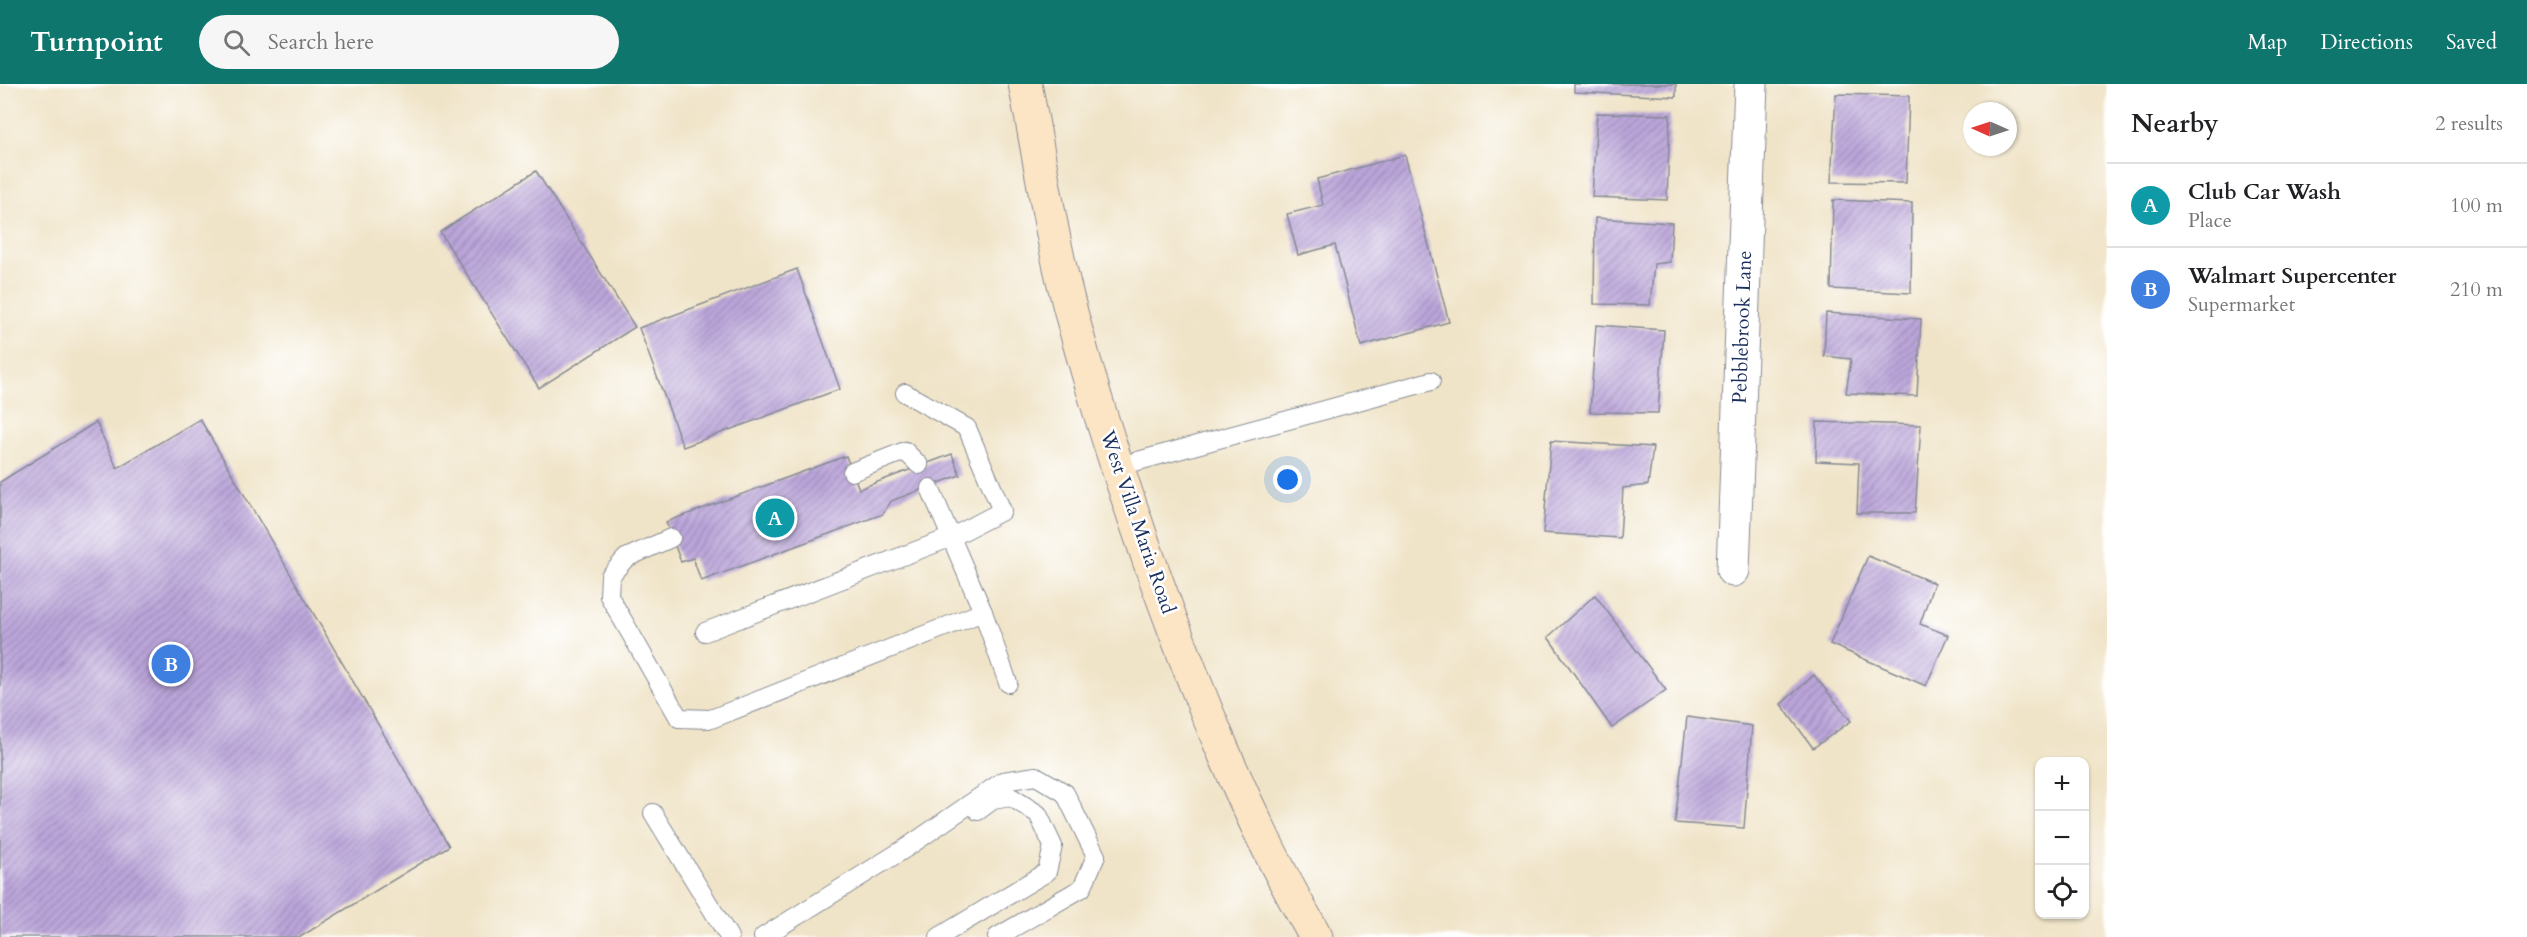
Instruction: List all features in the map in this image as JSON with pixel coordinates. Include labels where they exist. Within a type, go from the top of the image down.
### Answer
[{"type":"main road","name":"West Villa Maria Road","points":[[1025,84],[1060,264],[1116,467],[1173,625],[1226,757],[1258,831],[1316,937]]},
{"type":"street","name":"Pebblebrook Lane","points":[[1733,570],[1751,84]]},
{"type":"lane","points":[[1116,467],[1431,381]]},
{"type":"lane","points":[[705,632],[951,537],[1002,511],[967,428],[905,393]]},
{"type":"lane","points":[[852,472],[905,451],[919,465]]},
{"type":"lane","points":[[930,488],[983,612],[1008,683]]},
{"type":"lane","points":[[671,538],[626,558],[610,576],[609,596],[679,718],[711,719],[983,612]]},
{"type":"lane","points":[[763,937],[906,848],[1003,781],[1036,776],[1065,793],[1096,856],[1082,888],[997,937]]},
{"type":"lane","points":[[906,848],[927,845],[993,800],[1011,797],[1038,814],[1053,846],[1047,872],[939,937]]},
{"type":"lane","points":[[653,813],[729,937]]},
{"type":"building","points":[[1574,84],[1676,84],[1676,97],[1574,92]]},
{"type":"building","points":[[1836,94],[1909,96],[1906,183],[1831,182]]},
{"type":"building","points":[[1597,113],[1670,115],[1667,200],[1592,197]]},
{"type":"building","points":[[1405,155],[1449,322],[1361,346],[1335,245],[1298,255],[1287,214],[1323,205],[1317,179]]},
{"type":"building","points":[[536,171],[635,327],[539,388],[440,232]]},
{"type":"building","points":[[1833,200],[1912,203],[1911,293],[1831,289]]},
{"type":"building","points":[[1595,218],[1672,223],[1670,262],[1654,264],[1650,305],[1594,304]]},
{"type":"building","points":[[797,269],[840,389],[683,447],[639,328]]},
{"type":"building","points":[[1826,313],[1921,319],[1917,396],[1846,393],[1851,359],[1824,356]]},
{"type":"building","points":[[1596,325],[1664,330],[1658,413],[1590,412]]},
{"type":"building","points":[[200,419],[449,846],[300,937],[0,937],[0,482],[96,422],[117,468]]},
{"type":"building","points":[[1817,422],[1921,425],[1915,513],[1857,513],[1859,463],[1816,461]]},
{"type":"building","points":[[1551,441],[1653,447],[1648,485],[1623,488],[1620,538],[1543,533]]},
{"type":"building","points":[[952,454],[960,475],[891,501],[883,514],[701,581],[693,558],[681,562],[666,522],[846,456],[859,489]]},
{"type":"building","points":[[1868,556],[1934,583],[1920,624],[1948,635],[1926,686],[1830,644]]},
{"type":"building","points":[[1595,595],[1666,690],[1612,728],[1548,637]]},
{"type":"building","points":[[1814,675],[1851,721],[1813,748],[1781,704]]},
{"type":"building","points":[[1687,717],[1752,726],[1744,828],[1675,823]]},
{"type":"place","name":"Club Car Wash","points":[[775,518]]},
{"type":"place","name":"Walmart Supercenter","points":[[171,664]]}]
